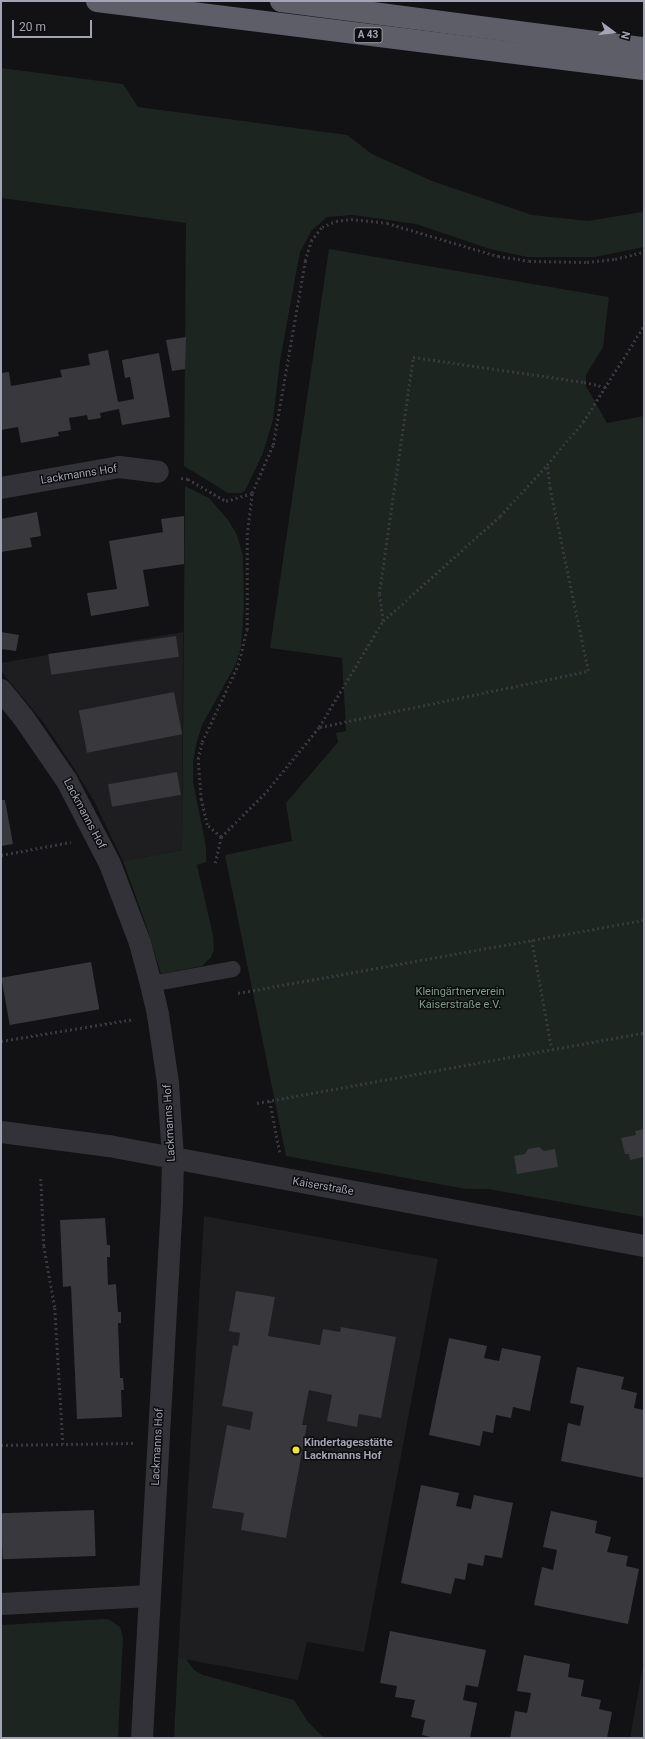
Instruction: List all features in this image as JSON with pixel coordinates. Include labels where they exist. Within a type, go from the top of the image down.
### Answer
[{"type":"highway","name":"A 43","points":[[97,1],[638,58]]},
{"type":"highway","name":"A 43","points":[[281,1],[638,58]]},
{"type":"street","name":"Lackmanns Hof","points":[[1,488],[119,468],[158,472]]},
{"type":"street","name":"Lackmanns Hof","points":[[1,690],[51,756],[67,781],[95,833],[126,904],[140,943],[151,984],[158,1016],[168,1083],[173,1159],[172,1203],[142,1738]]},
{"type":"street","name":"Kaiserstraße","points":[[1,1132],[109,1146],[644,1246]]},
{"type":"street","points":[[1,1604],[150,1596]]},
{"type":"lane","points":[[151,984],[234,969]]},
{"type":"path","points":[[221,837],[207,825],[201,800],[198,759],[202,742],[238,665],[247,630],[247,535],[252,493],[273,445],[305,261],[311,241],[322,227],[336,221],[351,219],[387,223],[498,256],[529,261],[587,262],[615,259],[644,252]]},
{"type":"path","points":[[215,863],[221,837],[266,791],[319,727],[383,621],[500,516],[547,465],[583,422],[644,326]]},
{"type":"path","points":[[383,621],[379,594],[413,357],[584,382],[606,387]]},
{"type":"path","points":[[319,727],[588,671],[550,489],[547,465]]},
{"type":"path","points":[[158,472],[188,479],[226,501],[252,493]]},
{"type":"path","points":[[1,854],[74,842],[95,833]]},
{"type":"path","points":[[238,993],[644,920]]},
{"type":"path","points":[[532,940],[552,1049]]},
{"type":"path","points":[[1,1042],[158,1016]]},
{"type":"path","points":[[257,1103],[644,1033]]},
{"type":"path","points":[[270,1101],[280,1155],[276,1178]]},
{"type":"path","points":[[41,1179],[44,1246],[55,1308],[63,1444]]},
{"type":"path","points":[[1,1445],[159,1443]]},
{"type":"shaded area","points":[[183,632],[182,850],[123,861],[94,801],[70,762],[43,722],[1,671],[1,663]]},
{"type":"shaded area","name":"Kindertagesstätte Lackmanns Hof","points":[[204,1216],[438,1259],[364,1652],[307,1642],[298,1680],[178,1658]]},
{"type":"shaded area","points":[[644,1660],[644,1738],[630,1738]]},
{"type":"green space","points":[[1,68],[123,84],[138,107],[347,135],[372,154],[432,181],[532,215],[588,221],[642,212],[644,209],[644,247],[595,257],[527,257],[490,249],[416,224],[353,215],[327,217],[312,230],[300,252],[280,361],[273,420],[263,453],[245,491],[241,493],[228,493],[184,466],[186,223],[1,198]]},
{"type":"green space","name":"Kleingärtnerverein Kaiserstraße e.V.","points":[[329,249],[609,297],[603,347],[586,375],[586,386],[607,423],[644,416],[644,1217],[488,1189],[466,1189],[286,1156],[225,855],[292,841],[286,803],[338,742],[336,733],[346,731],[342,658],[270,648]]},
{"type":"green space","points":[[185,486],[209,498],[228,520],[237,535],[243,556],[244,606],[241,647],[236,664],[202,725],[196,745],[193,763],[193,781],[206,847],[206,862],[197,865],[213,935],[214,950],[211,957],[202,966],[161,974],[146,925],[123,861],[182,850]]},
{"type":"green space","points":[[105,1619],[110,1620],[120,1627],[123,1638],[118,1738],[1,1738],[1,1625]]},
{"type":"green space","points":[[178,1658],[186,1659],[194,1670],[203,1675],[294,1700],[308,1722],[324,1738],[174,1738]]},
{"type":"building","points":[[186,337],[185,369],[172,371],[166,340]]},
{"type":"building","points":[[108,350],[118,402],[134,399],[130,377],[125,378],[122,360],[159,353],[170,417],[122,425],[119,409],[100,413],[101,418],[88,420],[87,415],[69,418],[71,430],[58,432],[59,436],[21,443],[18,427],[1,430],[1,373],[9,372],[11,386],[62,377],[60,370],[90,365],[88,354]]},
{"type":"building","points":[[37,512],[41,536],[30,538],[32,547],[1,552],[1,519]]},
{"type":"building","points":[[184,516],[184,564],[143,570],[149,606],[91,616],[87,593],[117,589],[109,541],[163,532],[161,519]]},
{"type":"building","points":[[1,632],[19,635],[16,651],[1,649]]},
{"type":"building","points":[[176,636],[179,657],[51,675],[48,654]]},
{"type":"building","points":[[174,692],[182,734],[87,753],[79,711]]},
{"type":"building","points":[[177,772],[181,795],[112,807],[108,784]]},
{"type":"building","points":[[1,800],[5,800],[13,844],[1,846]]},
{"type":"building","points":[[91,962],[99,1009],[10,1025],[1,978]]},
{"type":"building","points":[[644,1129],[644,1157],[630,1160],[629,1154],[625,1154],[621,1138],[636,1135],[635,1131]]},
{"type":"building","points":[[539,1147],[544,1151],[555,1149],[558,1167],[517,1174],[514,1156],[525,1154],[528,1149]]},
{"type":"building","points":[[105,1218],[107,1245],[110,1245],[110,1257],[107,1257],[108,1285],[116,1284],[118,1312],[121,1312],[121,1323],[118,1323],[120,1378],[123,1378],[124,1390],[121,1390],[122,1417],[77,1419],[71,1286],[63,1287],[60,1220]]},
{"type":"building","points":[[236,1291],[275,1297],[268,1336],[320,1345],[323,1329],[340,1332],[341,1327],[396,1337],[381,1418],[359,1414],[357,1427],[327,1421],[332,1395],[309,1390],[302,1425],[307,1425],[286,1538],[241,1530],[244,1513],[212,1508],[227,1425],[250,1430],[253,1412],[222,1406],[233,1345],[238,1346],[240,1333],[229,1331]]},
{"type":"building","points":[[449,1338],[487,1346],[484,1358],[499,1361],[502,1348],[541,1356],[530,1411],[513,1407],[511,1418],[496,1415],[493,1433],[483,1431],[480,1446],[429,1435]]},
{"type":"building","points":[[577,1367],[624,1377],[621,1389],[637,1393],[634,1408],[644,1410],[644,1478],[561,1461],[568,1423],[580,1426],[584,1406],[570,1403]]},
{"type":"building","points":[[421,1485],[459,1493],[456,1506],[471,1509],[474,1495],[513,1503],[502,1558],[485,1555],[483,1566],[468,1563],[465,1580],[455,1578],[451,1594],[401,1583]]},
{"type":"building","points":[[94,1510],[96,1556],[3,1559],[1,1513]]},
{"type":"building","points":[[551,1511],[597,1521],[595,1533],[611,1537],[607,1552],[628,1556],[626,1566],[639,1569],[628,1624],[534,1605],[542,1567],[553,1570],[557,1550],[543,1547]]},
{"type":"building","points":[[390,1631],[486,1650],[478,1687],[466,1685],[463,1700],[477,1703],[470,1738],[435,1738],[422,1735],[425,1720],[411,1717],[415,1700],[395,1697],[397,1686],[380,1683]]},
{"type":"building","points":[[524,1655],[570,1664],[568,1677],[584,1680],[581,1696],[601,1700],[599,1709],[612,1712],[607,1738],[510,1738],[515,1711],[527,1713],[531,1693],[517,1691]]},
{"type":"place","name":"Kindertagesstätte Lackmanns Hof","points":[[296,1450]]}]
